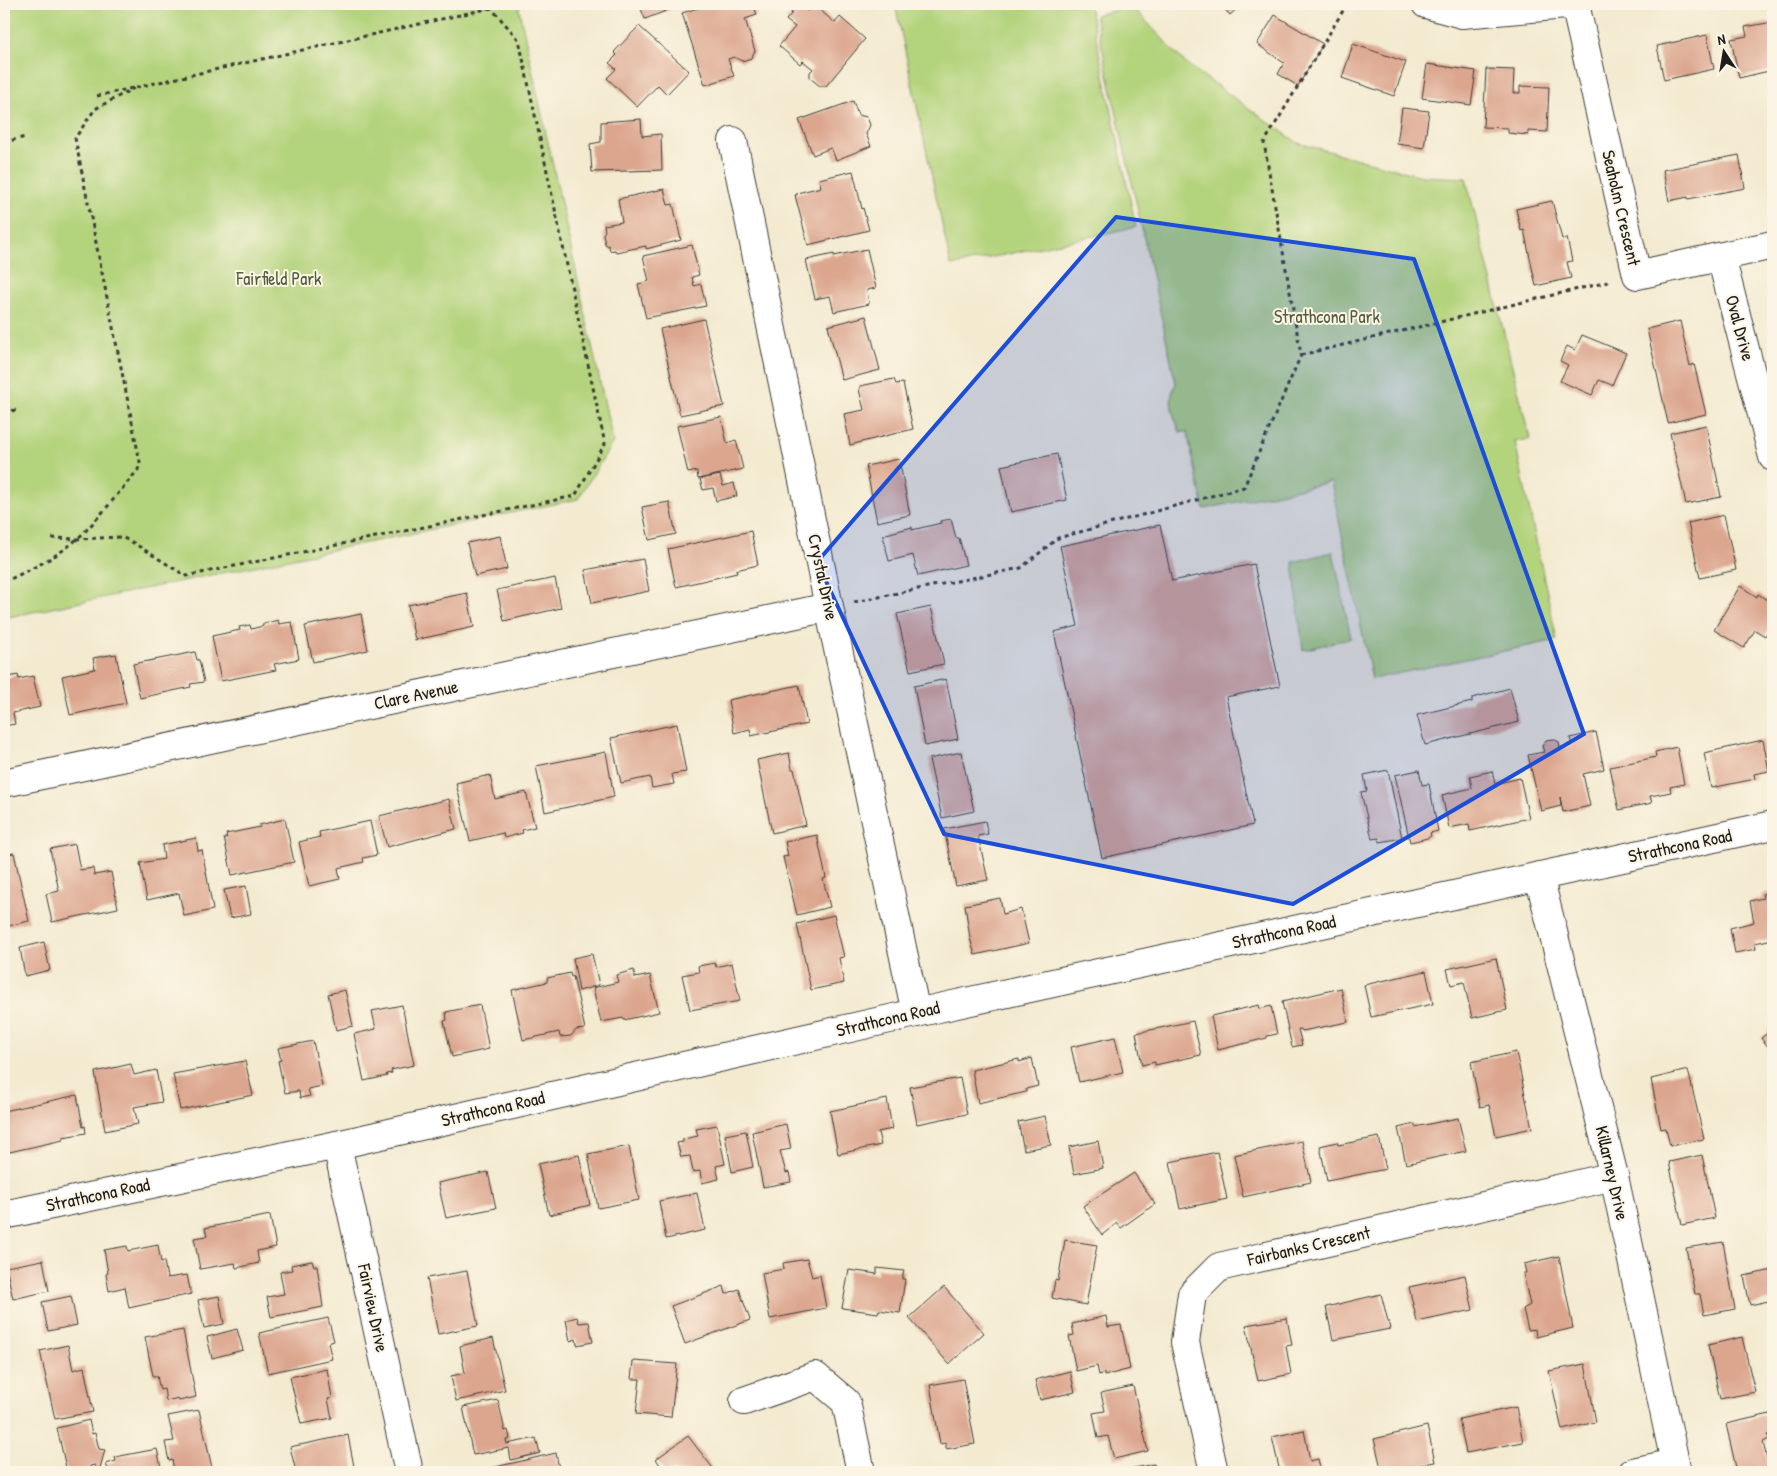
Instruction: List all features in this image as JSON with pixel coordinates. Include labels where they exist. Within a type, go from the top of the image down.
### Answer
[{"type":"street","points":[[1426,4],[1462,14],[1576,4]]},
{"type":"street","name":"Seaholm Crescent","points":[[1576,4],[1637,275],[1773,245]]},
{"type":"street","name":"Crystal Drive","points":[[733,141],[829,608],[916,1013]]},
{"type":"street","name":"Oval Drive","points":[[1721,257],[1773,457]]},
{"type":"street","name":"Clare Avenue","points":[[4,782],[829,608]]},
{"type":"street","name":"Strathcona Road","points":[[4,1215],[337,1144],[916,1013],[1773,825]]},
{"type":"street","name":"Killarney Drive","points":[[1539,876],[1614,1176],[1676,1468]]},
{"type":"street","name":"Fairview Drive","points":[[337,1144],[409,1472]]},
{"type":"street","name":"Fairbanks Crescent","points":[[1214,1472],[1185,1342],[1192,1294],[1219,1267],[1614,1176]]},
{"type":"street","points":[[744,1400],[815,1376],[846,1402],[860,1472]]},
{"type":"street","points":[[1633,1472],[1676,1468]]},
{"type":"path","points":[[829,608],[1021,568],[1058,538],[1244,488],[1301,355],[1264,143],[1347,4]]},
{"type":"path","points":[[52,538],[120,537],[132,542],[186,576],[575,496],[605,444],[519,40],[492,6],[98,96]]},
{"type":"path","points":[[4,582],[58,554],[77,539],[138,470],[140,462],[75,138],[95,109],[134,88]]},
{"type":"path","points":[[4,142],[26,137]]},
{"type":"path","points":[[4,178],[6,187],[4,187]]},
{"type":"path","points":[[1301,355],[1637,275]]},
{"type":"path","points":[[4,412],[16,410]]},
{"type":"highlighted area","points":[[1116,217],[1414,259],[1584,734],[1293,904],[944,834],[817,562]]},
{"type":"green space","name":"Fairfield Park","points":[[4,4],[521,4],[519,9],[613,442],[578,499],[4,618]]},
{"type":"green space","points":[[895,4],[1089,4],[1136,227],[951,266]]},
{"type":"green space","name":"Strathcona Park","points":[[1132,6],[1185,63],[1298,143],[1422,176],[1466,178],[1530,439],[1515,442],[1557,640],[1372,679],[1331,482],[1204,509],[1187,432],[1180,432],[1172,408],[1173,390],[1176,384],[1095,15]]},
{"type":"green space","points":[[1333,552],[1351,638],[1303,650],[1293,562]]},
{"type":"building","points":[[639,4],[670,4],[671,9],[645,19]]},
{"type":"building","points":[[710,4],[753,4],[757,15],[745,19],[755,51],[751,58],[742,61],[734,57],[728,59],[734,76],[705,85],[682,13]]},
{"type":"building","points":[[796,4],[808,11],[813,4],[835,23],[840,17],[865,39],[826,86],[820,86],[810,78],[810,72],[813,69],[803,61],[800,64],[779,46],[795,27],[786,20]]},
{"type":"building","points":[[1220,4],[1242,4],[1230,15]]},
{"type":"building","points":[[1275,15],[1323,44],[1298,86],[1278,74],[1284,63],[1257,44]]},
{"type":"building","points":[[1773,22],[1773,70],[1739,78],[1731,39],[1747,36],[1745,27]]},
{"type":"building","points":[[639,26],[689,71],[667,94],[658,85],[637,107],[607,78],[616,69],[609,63],[617,55],[614,52]]},
{"type":"building","points":[[1707,35],[1714,69],[1664,80],[1657,46]]},
{"type":"building","points":[[1353,44],[1406,62],[1394,96],[1342,78]]},
{"type":"building","points":[[1427,64],[1476,71],[1471,105],[1422,98]]},
{"type":"building","points":[[1486,69],[1514,70],[1513,93],[1520,93],[1520,86],[1549,87],[1547,132],[1528,131],[1528,135],[1508,133],[1508,128],[1483,127]]},
{"type":"building","points":[[853,101],[858,115],[867,117],[870,125],[866,134],[871,146],[836,160],[831,148],[813,155],[799,120]]},
{"type":"building","points":[[1402,108],[1429,111],[1424,148],[1397,144]]},
{"type":"building","points":[[641,119],[642,136],[661,134],[662,170],[592,172],[590,144],[601,142],[601,122]]},
{"type":"building","points":[[1739,155],[1745,188],[1669,201],[1663,170]]},
{"type":"building","points":[[853,171],[869,230],[808,245],[795,195],[821,187],[819,179]]},
{"type":"building","points":[[664,189],[668,205],[673,204],[681,240],[646,249],[646,246],[616,252],[615,250],[610,251],[609,246],[605,244],[604,225],[622,222],[618,199]]},
{"type":"building","points":[[1552,201],[1562,239],[1567,238],[1572,261],[1567,262],[1571,278],[1536,286],[1524,230],[1521,231],[1516,209]]},
{"type":"building","points":[[692,245],[699,275],[692,277],[694,286],[701,284],[706,306],[646,318],[638,284],[649,281],[643,256]]},
{"type":"building","points":[[867,249],[876,288],[867,290],[869,304],[834,312],[830,296],[815,299],[806,260]]},
{"type":"building","points":[[866,316],[880,370],[842,380],[828,326]]},
{"type":"building","points":[[704,319],[724,406],[680,415],[660,329]]},
{"type":"building","points":[[1680,321],[1690,366],[1694,364],[1706,414],[1668,423],[1647,329]]},
{"type":"building","points":[[1582,335],[1626,353],[1612,385],[1599,380],[1592,395],[1560,381],[1568,365],[1560,361],[1567,346],[1575,350]]},
{"type":"building","points":[[894,379],[896,384],[903,383],[913,429],[850,445],[844,414],[864,410],[860,386]]},
{"type":"building","points":[[721,417],[727,443],[736,440],[743,469],[698,479],[697,471],[688,473],[677,426]]},
{"type":"building","points":[[1706,425],[1721,497],[1686,504],[1670,433]]},
{"type":"building","points":[[1057,454],[1067,500],[1011,512],[1001,466]]},
{"type":"building","points":[[899,459],[910,515],[877,522],[866,466]]},
{"type":"building","points":[[720,475],[723,486],[734,483],[737,496],[716,501],[713,488],[703,490],[700,479]]},
{"type":"building","points":[[669,502],[676,534],[649,540],[642,507]]},
{"type":"building","points":[[1724,515],[1736,570],[1700,578],[1688,523]]},
{"type":"building","points":[[951,519],[956,538],[959,538],[966,565],[918,576],[913,555],[889,561],[883,535],[912,527],[912,530]]},
{"type":"building","points":[[1160,525],[1172,581],[1254,564],[1280,686],[1226,697],[1253,825],[1102,858],[1054,632],[1078,626],[1060,546]]},
{"type":"building","points":[[751,531],[758,565],[736,570],[737,573],[676,587],[668,549]]},
{"type":"building","points":[[500,536],[507,569],[475,576],[467,543]]},
{"type":"building","points":[[643,559],[649,591],[592,603],[585,570]]},
{"type":"building","points":[[555,578],[561,608],[504,621],[497,590]]},
{"type":"building","points":[[1740,586],[1757,597],[1758,594],[1773,604],[1773,623],[1765,636],[1755,630],[1744,648],[1714,630]]},
{"type":"building","points":[[467,593],[474,627],[415,640],[408,605]]},
{"type":"building","points":[[931,607],[944,664],[910,671],[897,614]]},
{"type":"building","points":[[361,614],[368,650],[313,662],[305,626]]},
{"type":"building","points":[[278,620],[279,624],[292,622],[299,659],[274,664],[276,670],[221,681],[212,636],[240,630],[239,627],[250,625],[251,629]]},
{"type":"building","points":[[195,652],[197,660],[199,660],[204,682],[190,684],[191,687],[140,698],[133,664]]},
{"type":"building","points":[[116,654],[126,703],[70,715],[62,676],[95,669],[93,658]]},
{"type":"building","points":[[18,675],[19,679],[33,676],[40,707],[13,713],[15,724],[4,726],[4,678]]},
{"type":"building","points":[[946,679],[958,739],[925,746],[914,686]]},
{"type":"building","points":[[799,685],[807,724],[751,736],[750,729],[734,733],[728,700]]},
{"type":"building","points":[[1510,688],[1519,722],[1425,745],[1417,715],[1472,702],[1472,698]]},
{"type":"building","points":[[677,724],[686,772],[672,774],[674,784],[652,788],[650,777],[621,783],[611,738]]},
{"type":"building","points":[[1596,732],[1604,769],[1583,774],[1590,806],[1563,812],[1560,797],[1561,806],[1541,811],[1528,755],[1544,752],[1542,746],[1546,740],[1553,739],[1559,742],[1560,748],[1572,745],[1570,738]]},
{"type":"building","points":[[1763,740],[1769,771],[1754,774],[1755,779],[1711,788],[1704,753]]},
{"type":"building","points":[[1677,747],[1684,784],[1670,787],[1671,792],[1650,796],[1652,803],[1619,810],[1610,767],[1656,757],[1655,752]]},
{"type":"building","points":[[606,752],[614,797],[545,812],[536,766]]},
{"type":"building","points":[[961,752],[974,811],[942,818],[929,759]]},
{"type":"building","points":[[789,753],[806,825],[772,833],[757,760]]},
{"type":"building","points":[[1388,770],[1402,838],[1380,842],[1379,838],[1372,839],[1361,792],[1367,791],[1364,775]]},
{"type":"building","points":[[1419,770],[1422,785],[1429,784],[1438,831],[1430,833],[1431,836],[1428,838],[1410,842],[1395,775]]},
{"type":"building","points":[[1492,771],[1495,784],[1520,778],[1529,818],[1470,831],[1469,824],[1449,828],[1442,795],[1472,788],[1470,776]]},
{"type":"building","points":[[490,775],[495,799],[526,792],[535,827],[522,830],[523,833],[504,838],[503,833],[470,841],[456,783]]},
{"type":"building","points":[[449,799],[456,829],[387,847],[379,816]]},
{"type":"building","points":[[285,819],[294,862],[232,875],[224,838],[227,838],[226,834],[260,827],[259,825]]},
{"type":"building","points":[[370,821],[377,855],[363,858],[364,862],[338,868],[340,879],[309,886],[299,842],[320,837],[319,832]]},
{"type":"building","points":[[985,821],[988,834],[978,836],[988,880],[956,886],[944,829]]},
{"type":"building","points":[[817,835],[826,878],[823,879],[830,907],[797,915],[783,857],[788,856],[785,842]]},
{"type":"building","points":[[196,838],[198,851],[202,850],[213,910],[184,916],[179,893],[147,900],[140,863],[164,859],[162,845]]},
{"type":"building","points":[[75,844],[80,870],[93,868],[94,875],[111,872],[118,908],[52,922],[46,894],[59,891],[50,849]]},
{"type":"building","points":[[14,853],[29,921],[4,927],[4,855]]},
{"type":"building","points":[[246,886],[251,914],[230,918],[224,890]]},
{"type":"building","points":[[1773,892],[1773,939],[1755,943],[1756,949],[1735,953],[1730,928],[1754,922],[1750,901],[1763,898],[1762,894]]},
{"type":"building","points":[[1000,898],[1003,914],[1021,909],[1029,943],[975,955],[970,938],[965,905]]},
{"type":"building","points":[[834,915],[844,957],[839,958],[844,983],[811,990],[797,924]]},
{"type":"building","points":[[44,942],[50,970],[25,976],[20,948]]},
{"type":"building","points":[[592,954],[599,985],[579,991],[573,958]]},
{"type":"building","points":[[1496,958],[1507,1010],[1472,1018],[1464,982],[1451,985],[1447,969]]},
{"type":"building","points":[[715,963],[716,967],[732,963],[740,1001],[690,1010],[682,975],[699,972],[698,966]]},
{"type":"building","points":[[634,970],[635,978],[650,975],[659,1012],[624,1020],[623,1018],[601,1022],[593,988],[618,982],[616,975]]},
{"type":"building","points":[[1426,971],[1433,1004],[1371,1017],[1364,985]]},
{"type":"building","points":[[570,973],[571,977],[573,976],[585,1029],[576,1030],[571,1036],[560,1037],[559,1032],[523,1040],[512,990],[547,982],[547,978]]},
{"type":"building","points":[[1341,988],[1348,1022],[1302,1031],[1298,1029],[1302,1045],[1292,1047],[1282,1002]]},
{"type":"building","points":[[345,990],[353,1026],[336,1030],[328,994]]},
{"type":"building","points":[[402,1005],[414,1065],[391,1070],[392,1073],[386,1074],[387,1076],[364,1081],[354,1034],[376,1029],[372,1011]]},
{"type":"building","points":[[480,1005],[489,1049],[452,1057],[444,1021],[447,1020],[446,1012]]},
{"type":"building","points":[[1259,1005],[1260,1009],[1271,1006],[1277,1034],[1218,1050],[1211,1016]]},
{"type":"building","points":[[1193,1021],[1201,1055],[1155,1065],[1155,1062],[1142,1065],[1136,1033]]},
{"type":"building","points":[[1773,1025],[1773,1045],[1769,1048],[1761,1038],[1769,1032],[1767,1030]]},
{"type":"building","points":[[1115,1037],[1123,1072],[1079,1082],[1071,1047]]},
{"type":"building","points":[[313,1041],[322,1086],[308,1089],[310,1096],[300,1098],[299,1091],[285,1093],[278,1061],[281,1060],[278,1048]]},
{"type":"building","points":[[1516,1052],[1532,1128],[1496,1136],[1489,1105],[1480,1107],[1471,1062]]},
{"type":"building","points":[[1032,1058],[1038,1086],[1026,1089],[1026,1092],[978,1103],[972,1070],[1019,1059],[1019,1062]]},
{"type":"building","points":[[245,1061],[253,1095],[180,1110],[173,1074]]},
{"type":"building","points":[[131,1064],[134,1075],[156,1070],[162,1102],[134,1107],[138,1124],[105,1131],[95,1072]]},
{"type":"building","points":[[1688,1070],[1704,1139],[1670,1146],[1666,1128],[1661,1129],[1651,1079]]},
{"type":"building","points":[[960,1078],[967,1114],[917,1124],[910,1087]]},
{"type":"building","points":[[77,1095],[83,1127],[85,1126],[86,1133],[63,1137],[63,1140],[5,1153],[4,1111]]},
{"type":"building","points":[[887,1099],[892,1129],[878,1132],[881,1145],[838,1154],[830,1111]]},
{"type":"building","points":[[1045,1116],[1051,1145],[1024,1150],[1018,1122]]},
{"type":"building","points":[[1458,1118],[1466,1151],[1406,1164],[1398,1128],[1415,1124],[1415,1127]]},
{"type":"building","points":[[786,1124],[791,1149],[780,1151],[786,1173],[789,1172],[791,1182],[763,1187],[752,1132]]},
{"type":"building","points":[[717,1125],[725,1164],[716,1166],[719,1179],[702,1183],[700,1171],[693,1172],[690,1156],[681,1157],[677,1143],[683,1142],[683,1139],[698,1136],[696,1129]]},
{"type":"building","points":[[746,1131],[753,1167],[732,1172],[725,1135]]},
{"type":"building","points":[[1379,1137],[1386,1169],[1327,1181],[1320,1146],[1337,1142],[1338,1145]]},
{"type":"building","points":[[1098,1141],[1103,1168],[1074,1174],[1069,1147]]},
{"type":"building","points":[[1302,1141],[1311,1182],[1243,1197],[1234,1155]]},
{"type":"building","points":[[629,1146],[639,1200],[598,1208],[588,1154]]},
{"type":"building","points":[[1217,1152],[1227,1199],[1180,1209],[1170,1162]]},
{"type":"building","points":[[579,1155],[590,1205],[549,1215],[538,1164]]},
{"type":"building","points":[[1702,1155],[1715,1218],[1682,1225],[1669,1162]]},
{"type":"building","points":[[488,1172],[496,1208],[446,1218],[438,1183]]},
{"type":"building","points":[[1134,1173],[1155,1204],[1121,1228],[1117,1223],[1102,1235],[1083,1206]]},
{"type":"building","points":[[697,1193],[705,1230],[666,1239],[659,1201]]},
{"type":"building","points":[[270,1215],[276,1247],[257,1251],[259,1263],[236,1268],[235,1263],[200,1269],[194,1238],[207,1236],[205,1228]]},
{"type":"building","points":[[1065,1240],[1097,1245],[1086,1305],[1052,1298],[1055,1280],[1058,1281]]},
{"type":"building","points":[[1723,1242],[1735,1309],[1704,1315],[1700,1294],[1695,1294],[1686,1248]]},
{"type":"building","points":[[158,1245],[161,1262],[164,1261],[167,1278],[187,1275],[191,1294],[129,1308],[125,1287],[109,1291],[104,1250],[127,1246],[128,1251]]},
{"type":"building","points":[[1559,1256],[1573,1328],[1536,1337],[1535,1329],[1528,1330],[1523,1309],[1530,1305],[1523,1273],[1526,1273],[1524,1264]]},
{"type":"building","points":[[807,1259],[812,1277],[820,1275],[826,1308],[770,1319],[762,1273],[784,1269],[783,1263]]},
{"type":"building","points":[[43,1260],[49,1291],[13,1299],[6,1267]]},
{"type":"building","points":[[312,1261],[314,1266],[317,1266],[323,1307],[271,1317],[267,1297],[284,1294],[280,1272],[292,1270],[291,1265]]},
{"type":"building","points":[[877,1268],[904,1271],[902,1279],[905,1279],[900,1313],[879,1310],[878,1313],[842,1308],[849,1270],[877,1274]]},
{"type":"building","points":[[1773,1270],[1773,1300],[1750,1305],[1744,1276]]},
{"type":"building","points":[[467,1271],[478,1326],[438,1334],[427,1278]]},
{"type":"building","points":[[1465,1275],[1473,1310],[1417,1322],[1409,1287]]},
{"type":"building","points":[[724,1286],[726,1294],[739,1289],[750,1320],[685,1344],[671,1306]]},
{"type":"building","points":[[944,1287],[984,1333],[949,1364],[909,1318]]},
{"type":"building","points":[[1381,1294],[1390,1329],[1333,1340],[1326,1307]]},
{"type":"building","points":[[71,1296],[77,1325],[48,1331],[42,1302]]},
{"type":"building","points":[[219,1296],[224,1324],[204,1328],[198,1300]]},
{"type":"building","points":[[1106,1316],[1108,1327],[1121,1325],[1130,1369],[1104,1376],[1104,1373],[1099,1375],[1097,1366],[1076,1371],[1069,1336],[1074,1335],[1072,1324]]},
{"type":"building","points":[[577,1317],[579,1323],[589,1322],[593,1342],[577,1345],[576,1339],[570,1341],[566,1320]]},
{"type":"building","points":[[328,1318],[334,1341],[328,1343],[332,1359],[268,1373],[259,1333]]},
{"type":"building","points":[[1287,1318],[1292,1345],[1286,1346],[1291,1374],[1258,1381],[1246,1325]]},
{"type":"building","points":[[237,1329],[243,1350],[212,1358],[207,1337]]},
{"type":"building","points":[[183,1330],[196,1397],[179,1401],[178,1398],[166,1401],[164,1389],[160,1390],[157,1376],[153,1376],[145,1337]]},
{"type":"building","points":[[1742,1337],[1755,1392],[1720,1399],[1708,1345]]},
{"type":"building","points":[[493,1338],[505,1390],[456,1401],[451,1376],[465,1373],[460,1346]]},
{"type":"building","points":[[68,1345],[73,1370],[84,1367],[93,1412],[55,1419],[40,1351]]},
{"type":"building","points":[[633,1361],[677,1364],[671,1417],[636,1414],[640,1379],[631,1379]]},
{"type":"building","points":[[1585,1364],[1596,1422],[1562,1430],[1549,1371]]},
{"type":"building","points":[[327,1369],[332,1398],[328,1399],[332,1418],[301,1424],[290,1377]]},
{"type":"building","points":[[1070,1371],[1075,1392],[1040,1400],[1035,1380]]},
{"type":"building","points":[[963,1379],[975,1444],[946,1449],[946,1443],[940,1444],[930,1385]]},
{"type":"building","points":[[1133,1386],[1148,1451],[1114,1459],[1108,1436],[1098,1438],[1093,1413],[1105,1411],[1101,1393]]},
{"type":"building","points":[[498,1400],[505,1431],[508,1430],[510,1439],[506,1440],[507,1444],[536,1438],[540,1453],[511,1460],[509,1448],[473,1455],[463,1407]]},
{"type":"building","points":[[1516,1407],[1523,1442],[1466,1453],[1459,1419]]},
{"type":"building","points":[[199,1410],[213,1472],[181,1472],[181,1469],[174,1471],[172,1460],[169,1461],[165,1442],[174,1441],[168,1416]]},
{"type":"building","points":[[1770,1414],[1773,1434],[1768,1435],[1769,1439],[1763,1442],[1770,1472],[1737,1472],[1726,1424]]},
{"type":"building","points":[[89,1420],[92,1434],[95,1433],[99,1449],[105,1450],[100,1468],[97,1469],[95,1465],[90,1466],[92,1472],[67,1472],[57,1428]]},
{"type":"building","points":[[1427,1426],[1435,1462],[1382,1472],[1374,1439]]},
{"type":"building","points":[[1304,1430],[1310,1461],[1318,1459],[1321,1472],[1280,1472],[1272,1437]]},
{"type":"building","points":[[348,1435],[355,1472],[296,1472],[290,1447]]},
{"type":"building","points":[[688,1436],[716,1472],[665,1472],[656,1459]]},
{"type":"building","points":[[157,1449],[162,1471],[168,1470],[169,1472],[109,1472],[106,1464],[116,1461],[115,1457]]},
{"type":"building","points":[[556,1453],[559,1469],[543,1472],[474,1472]]},
{"type":"building","points":[[1154,1464],[1156,1472],[1120,1472],[1120,1471]]}]
